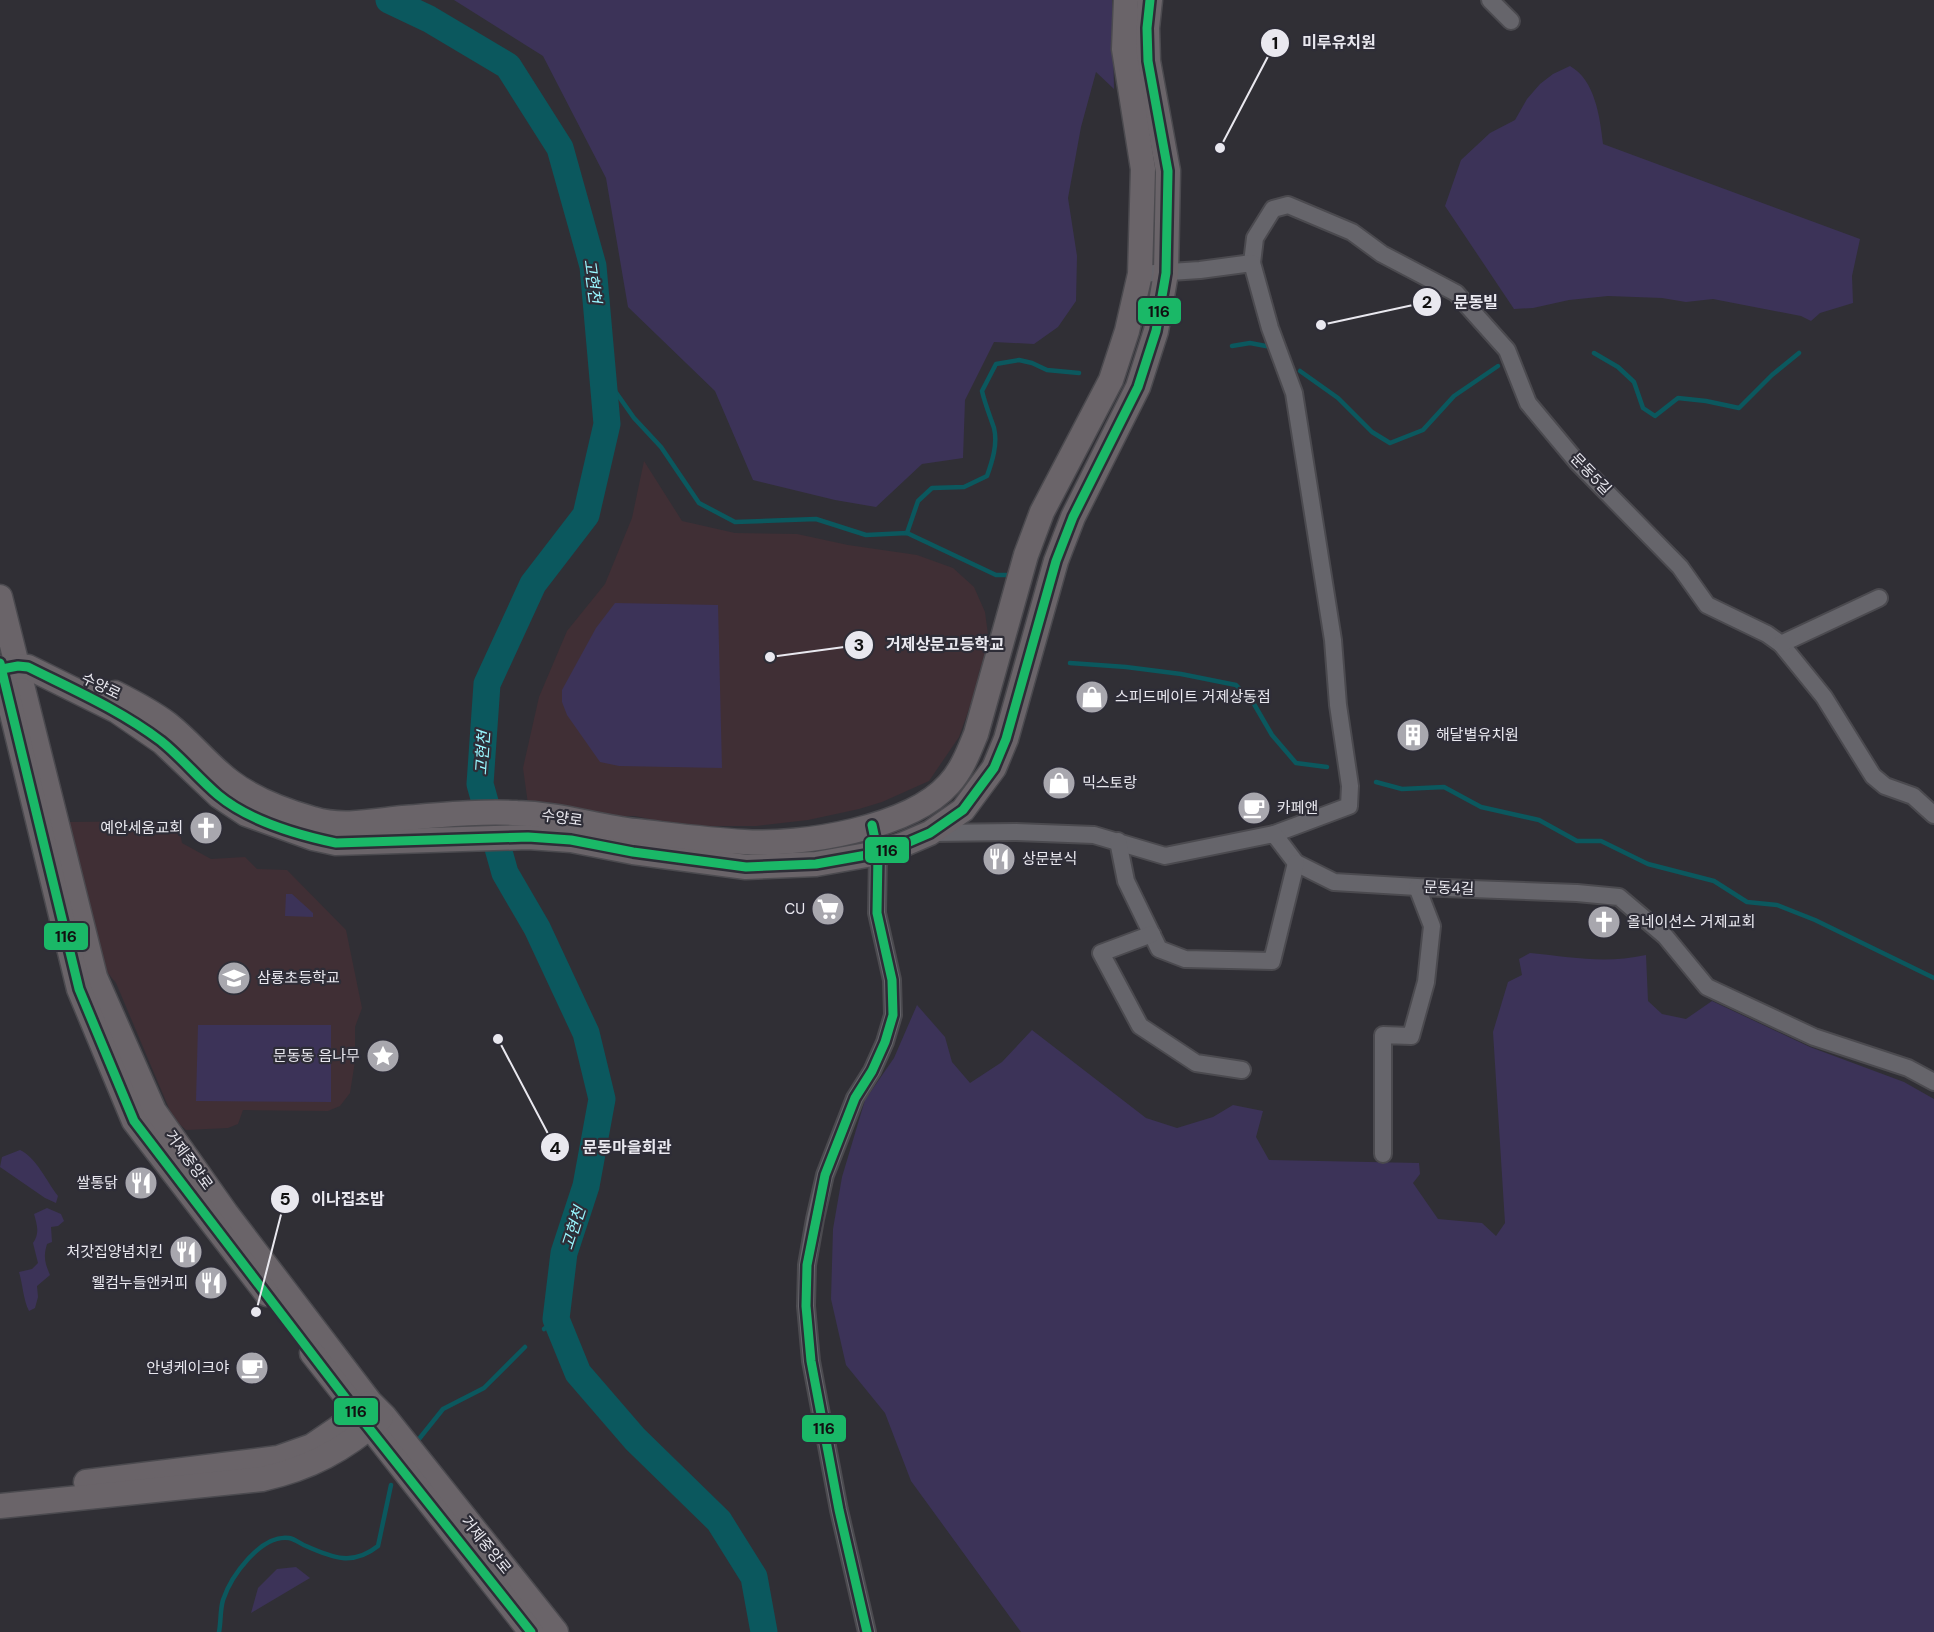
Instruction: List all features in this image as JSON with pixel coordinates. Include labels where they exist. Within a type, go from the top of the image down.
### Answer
[{"type":"street","name":"수양로","points":[[7,662],[50,669],[121,696],[163,721],[231,782],[274,806],[315,820],[335,823],[447,814],[518,813],[574,819],[632,831],[746,843],[805,839],[849,832],[908,814],[950,784],[968,754],[976,734],[1026,555],[1042,512],[1111,380],[1127,331],[1140,274],[1143,169],[1124,49],[1126,0]]},
{"type":"street","name":"수양로","points":[[50,669],[162,742],[219,796],[246,814],[312,838],[336,843],[528,837],[571,840],[633,852],[746,867],[816,864],[878,853],[930,833],[963,810],[994,768],[1006,739],[1056,561],[1073,517],[1137,387],[1156,331],[1166,273],[1168,171],[1148,61],[1147,28],[1150,0]]},
{"type":"street","points":[[1490,0],[1511,21]]},
{"type":"street","name":"문동5길","points":[[1252,264],[1255,238],[1273,209],[1288,205],[1352,232],[1382,254],[1456,293],[1507,350],[1528,403],[1578,463],[1680,567],[1707,605],[1767,634],[1781,644],[1824,697],[1874,776],[1885,786],[1913,796],[1934,815]]},
{"type":"street","points":[[930,833],[1016,832],[1094,835],[1165,856],[1274,834],[1349,806],[1350,786],[1338,705],[1334,640],[1294,393],[1270,328],[1252,264],[1140,274]]},
{"type":"street","points":[[1781,644],[1879,598]]},
{"type":"street","points":[[1,602],[19,639],[50,669],[34,681],[27,703]]},
{"type":"street","name":"거제중앙로","points":[[1,602],[7,662],[79,988],[134,1120],[324,1369],[370,1414],[390,1454],[531,1632]]},
{"type":"street","name":"거제중앙로","points":[[7,662],[27,703],[95,977],[154,1111],[370,1414],[556,1632]]},
{"type":"street","points":[[867,1632],[839,1510],[811,1360],[806,1305],[807,1265],[825,1174],[855,1098],[872,1071],[885,1042],[893,1015],[892,980],[877,913],[878,853],[872,825]]},
{"type":"street","name":"문동4길","points":[[1274,834],[1296,863],[1334,882],[1619,897],[1665,936],[1707,987],[1814,1037],[1908,1068],[1934,1082]]},
{"type":"street","points":[[1118,841],[1126,881],[1159,949],[1185,959],[1272,961],[1296,863]]},
{"type":"street","points":[[1383,1154],[1383,1035],[1411,1036],[1426,982],[1432,926],[1418,887]]},
{"type":"street","points":[[1152,934],[1101,953],[1140,1026],[1196,1063],[1242,1070]]},
{"type":"street","points":[[324,1369],[327,1379],[341,1399],[341,1436]]},
{"type":"street","points":[[0,1506],[262,1479],[290,1473],[324,1459],[341,1436],[370,1414]]},
{"type":"street","points":[[0,1490],[278,1458],[341,1436],[371,1442],[390,1454]]},
{"type":"shaded area","points":[[454,0],[1112,0],[1114,89],[1096,72],[1081,127],[1068,198],[1077,256],[1076,301],[1058,327],[1034,344],[994,342],[965,400],[963,458],[922,464],[876,507],[835,500],[753,480],[715,391],[628,307],[606,178],[543,56]]},
{"type":"shaded area","points":[[1570,66],[1585,80],[1591,90],[1598,111],[1603,144],[1860,239],[1852,276],[1853,303],[1820,313],[1811,321],[1801,316],[1713,299],[1686,302],[1662,298],[1608,296],[1514,309],[1445,206],[1461,160],[1490,133],[1515,120],[1527,99],[1540,84],[1553,74]]},
{"type":"shaded area","points":[[644,461],[682,521],[735,533],[797,534],[848,545],[917,555],[953,568],[974,587],[985,612],[989,642],[959,737],[929,781],[882,802],[859,809],[808,820],[756,826],[683,826],[635,816],[613,816],[528,804],[523,768],[539,697],[567,631],[605,584],[632,518]]},
{"type":"shaded area","points":[[615,603],[718,605],[722,768],[619,766],[600,762],[567,715],[562,702],[562,690],[596,628]]},
{"type":"shaded area","name":"삼룡초등학교","points":[[178,821],[182,843],[211,859],[245,857],[257,869],[287,870],[346,930],[362,1008],[355,1027],[355,1061],[350,1093],[340,1106],[328,1111],[243,1110],[238,1124],[228,1128],[186,1130],[173,1118],[116,983],[107,972],[68,822]]},
{"type":"shaded area","points":[[286,894],[292,894],[313,913],[313,917],[285,916]]},
{"type":"shaded area","points":[[1530,953],[1602,959],[1646,955],[1648,1001],[1662,1014],[1686,1019],[1712,1001],[1810,1047],[1904,1082],[1934,1099],[1934,1632],[1021,1632],[911,1481],[885,1413],[846,1365],[831,1299],[833,1229],[842,1177],[865,1100],[894,1058],[917,1005],[945,1037],[952,1062],[970,1083],[1002,1062],[1032,1030],[1146,1118],[1177,1128],[1213,1117],[1233,1105],[1263,1111],[1256,1137],[1269,1160],[1419,1163],[1420,1174],[1413,1183],[1438,1219],[1482,1223],[1496,1236],[1505,1223],[1493,1032],[1508,982],[1522,975],[1519,959]]},
{"type":"shaded area","points":[[198,1025],[331,1025],[331,1102],[196,1101]]},
{"type":"shaded area","points":[[20,1150],[26,1153],[41,1170],[58,1196],[56,1203],[0,1167],[2,1157]]},
{"type":"shaded area","points":[[47,1208],[61,1214],[64,1221],[58,1226],[51,1227],[52,1242],[47,1244],[45,1256],[50,1275],[37,1286],[38,1297],[35,1308],[29,1311],[19,1272],[32,1269],[38,1263],[33,1243],[37,1232],[34,1214]]},
{"type":"shaded area","points":[[296,1567],[310,1578],[251,1613],[258,1588],[277,1569]]},
{"type":"waterway","name":"고현천","points":[[389,0],[429,19],[508,66],[560,148],[593,266],[607,424],[586,515],[533,584],[487,684],[480,784],[505,873],[537,928],[586,1033],[602,1099],[586,1186],[564,1253],[556,1319],[578,1373],[635,1439],[719,1521],[754,1577],[764,1632]]},
{"type":"waterway","points":[[1232,346],[1250,343],[1271,347]]},
{"type":"waterway","points":[[1594,353],[1618,367],[1634,382],[1643,408],[1655,416],[1678,398],[1739,408],[1772,375],[1799,353]]},
{"type":"waterway","points":[[907,533],[918,501],[932,488],[964,487],[987,476],[994,453],[995,434],[982,391],[996,364],[1019,360],[1047,370],[1079,373]]},
{"type":"waterway","points":[[1300,371],[1338,398],[1372,432],[1390,443],[1423,430],[1454,396],[1498,366]]},
{"type":"waterway","points":[[603,374],[634,418],[661,447],[699,503],[735,522],[816,519],[866,535],[907,533],[996,575],[1009,575]]},
{"type":"waterway","points":[[1070,663],[1181,674],[1236,685],[1254,704],[1272,735],[1296,763],[1327,767]]},
{"type":"waterway","points":[[1376,782],[1402,789],[1444,787],[1481,807],[1539,820],[1577,841],[1601,841],[1648,864],[1714,881],[1747,902],[1777,905],[1815,920],[1934,978]]},
{"type":"waterway","points":[[544,1329],[556,1319]]},
{"type":"waterway","points":[[419,1439],[443,1409],[484,1388],[525,1347]]},
{"type":"waterway","points":[[219,1632],[221,1608],[227,1590],[248,1558],[268,1543],[289,1538],[325,1554],[343,1558],[360,1556],[378,1546],[391,1485]]},
{"type":"transit line","name":"116","points":[[2,669],[28,667],[96,701],[161,741],[230,804],[274,825],[336,843],[528,837],[571,840],[633,852],[746,867],[816,864],[878,853],[930,833],[963,810],[994,768],[1006,739],[1056,561],[1073,517],[1138,387],[1156,331],[1166,273],[1168,171],[1148,61],[1147,28],[1150,0]]},
{"type":"transit line","name":"116","points":[[0,663],[79,989],[134,1121],[357,1413],[531,1632]]},
{"type":"transit line","name":"116","points":[[867,1632],[839,1510],[811,1361],[806,1306],[807,1265],[825,1175],[855,1098],[872,1071],[885,1042],[893,1015],[892,980],[877,913],[878,853],[872,825]]},
{"type":"place","name":"미루유치원","points":[[1220,148]]},
{"type":"place","name":"문동빌","points":[[1321,325]]},
{"type":"place","name":"거제상문고등학교","points":[[770,657]]},
{"type":"place","name":"스피드메이트 거제상동점","points":[[1092,697]]},
{"type":"place","name":"해달별유치원","points":[[1413,735]]},
{"type":"place","name":"믹스토랑","points":[[1059,783]]},
{"type":"place","name":"카페앤","points":[[1254,808]]},
{"type":"place","name":"예안세움교회","points":[[206,828]]},
{"type":"place","name":"상문분식","points":[[999,859]]},
{"type":"place","name":"CU","points":[[828,909]]},
{"type":"place","name":"올네이션스 거제교회","points":[[1604,922]]},
{"type":"place","name":"삼룡초등학교","points":[[234,978]]},
{"type":"place","name":"문동마을회관","points":[[498,1039]]},
{"type":"place","name":"문동동 음나무","points":[[383,1056]]},
{"type":"place","name":"쌀통닭","points":[[141,1183]]},
{"type":"place","name":"처갓집양념치킨","points":[[186,1252]]},
{"type":"place","name":"웰컴누들앤커피","points":[[211,1283]]},
{"type":"place","name":"이나집초밥","points":[[256,1312]]},
{"type":"place","name":"안녕케이크야","points":[[252,1368]]}]
